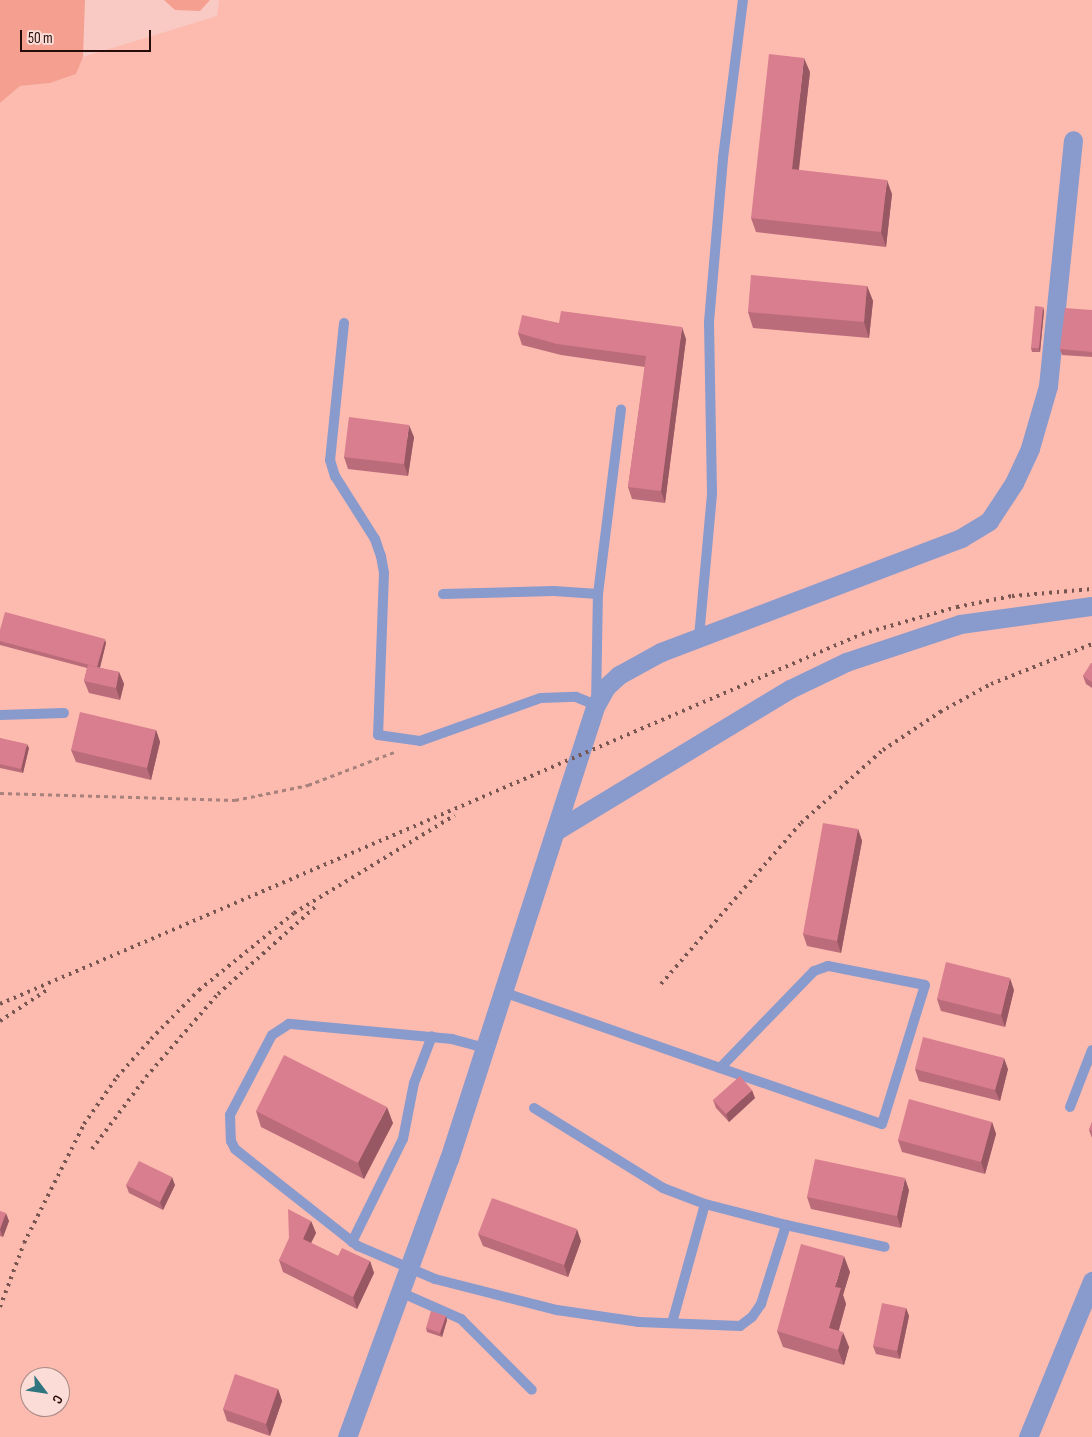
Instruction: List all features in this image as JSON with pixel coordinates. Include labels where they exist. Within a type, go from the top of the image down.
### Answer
[{"type":"street","points":[[347,1437],[485,1048],[596,705],[606,687],[633,666],[699,637],[961,538],[989,521],[999,509],[1030,448],[1048,386],[1073,140]]},
{"type":"street","points":[[557,830],[790,689],[846,662],[960,624],[1092,606]]},
{"type":"street","points":[[1028,1437],[1092,1284]]},
{"type":"lane","points":[[699,637],[712,494],[709,322],[723,158],[743,0]]},
{"type":"lane","points":[[344,323],[329,442],[330,460],[335,476],[375,539],[384,573],[378,735],[420,741],[541,698],[576,697],[596,705],[598,594],[621,409]]},
{"type":"lane","points":[[443,594],[554,591],[598,594]]},
{"type":"lane","points":[[0,715],[64,713]]},
{"type":"lane","points":[[503,992],[720,1068],[882,1124],[925,985],[828,966],[814,971],[720,1068]]},
{"type":"lane","points":[[485,1048],[432,1036],[284,1026],[272,1035],[230,1115],[229,1134],[235,1149],[352,1242],[408,1269],[448,1283],[543,1307],[639,1322],[740,1326],[752,1317],[761,1304],[786,1225]]},
{"type":"lane","points":[[352,1242],[403,1140],[414,1083],[432,1036]]},
{"type":"lane","points":[[1070,1107],[1092,1050]]},
{"type":"lane","points":[[534,1108],[662,1188],[705,1204],[786,1225],[886,1247]]},
{"type":"lane","points":[[672,1323],[705,1204]]},
{"type":"lane","points":[[400,1292],[461,1318],[532,1390]]},
{"type":"path","points":[[0,793],[21,796],[133,795],[212,801],[259,797],[336,776],[420,741]]},
{"type":"shaded area","points":[[0,0],[85,0],[83,57],[76,74],[50,83],[20,86],[0,103]]},
{"type":"shaded area","points":[[164,0],[210,0],[200,11],[175,10]]},
{"type":"shaded area","points":[[219,0],[1092,0],[1092,1437],[0,1437],[0,103],[20,86],[50,83],[75,74],[83,57],[217,16]]},
{"type":"building","points":[[769,54],[804,58],[792,169],[887,180],[881,232],[751,218]]},
{"type":"building","points":[[751,275],[867,286],[864,322],[748,312]]},
{"type":"building","points":[[1035,306],[1043,307],[1039,348],[1031,348]]},
{"type":"building","points":[[1065,308],[1092,310],[1092,352],[1060,349]]},
{"type":"building","points":[[561,311],[682,327],[661,491],[628,487],[646,356],[557,344],[518,333],[522,315],[559,323]]},
{"type":"building","points":[[349,417],[409,425],[404,464],[344,457]]},
{"type":"building","points":[[5,612],[105,639],[97,667],[0,641],[0,630]]},
{"type":"building","points":[[1092,663],[1092,682],[1083,676]]},
{"type":"building","points":[[88,665],[119,672],[116,688],[84,681]]},
{"type":"building","points":[[80,712],[156,730],[147,768],[71,750]]},
{"type":"building","points":[[0,738],[27,744],[21,769],[0,764]]},
{"type":"building","points":[[823,823],[858,829],[837,941],[803,934]]},
{"type":"building","points":[[946,962],[1010,978],[1001,1015],[937,999]]},
{"type":"building","points":[[923,1037],[1004,1058],[995,1090],[915,1069]]},
{"type":"building","points":[[284,1055],[387,1107],[358,1163],[256,1111]]},
{"type":"building","points":[[740,1076],[752,1090],[726,1114],[713,1100]]},
{"type":"building","points":[[909,1099],[992,1122],[981,1162],[898,1140]]},
{"type":"building","points":[[815,1159],[905,1178],[897,1216],[807,1197]]},
{"type":"building","points":[[139,1161],[172,1177],[160,1202],[126,1185]]},
{"type":"building","points":[[492,1198],[577,1229],[564,1265],[478,1234]]},
{"type":"building","points":[[288,1209],[311,1221],[303,1239],[338,1256],[342,1248],[370,1261],[353,1297],[279,1260],[289,1238]]},
{"type":"building","points":[[0,1211],[6,1213],[0,1229]]},
{"type":"building","points":[[801,1244],[844,1256],[835,1287],[841,1288],[829,1328],[843,1332],[838,1350],[777,1331]]},
{"type":"building","points":[[882,1303],[906,1308],[897,1351],[873,1346]]},
{"type":"building","points":[[431,1311],[446,1316],[440,1333],[426,1328]]},
{"type":"building","points":[[235,1374],[278,1389],[266,1424],[223,1409]]},
{"type":"railway","points":[[0,1004],[862,634],[957,607],[1012,596],[1092,589]]},
{"type":"railway","points":[[661,984],[801,823],[883,750],[940,712],[991,684],[1092,644]]},
{"type":"railway","points":[[0,1307],[24,1243],[84,1124],[117,1077],[151,1039],[199,990],[294,913],[455,815]]},
{"type":"railway","points":[[92,1149],[146,1077],[218,994],[315,907]]},
{"type":"railway","points":[[0,1021],[47,990]]}]
